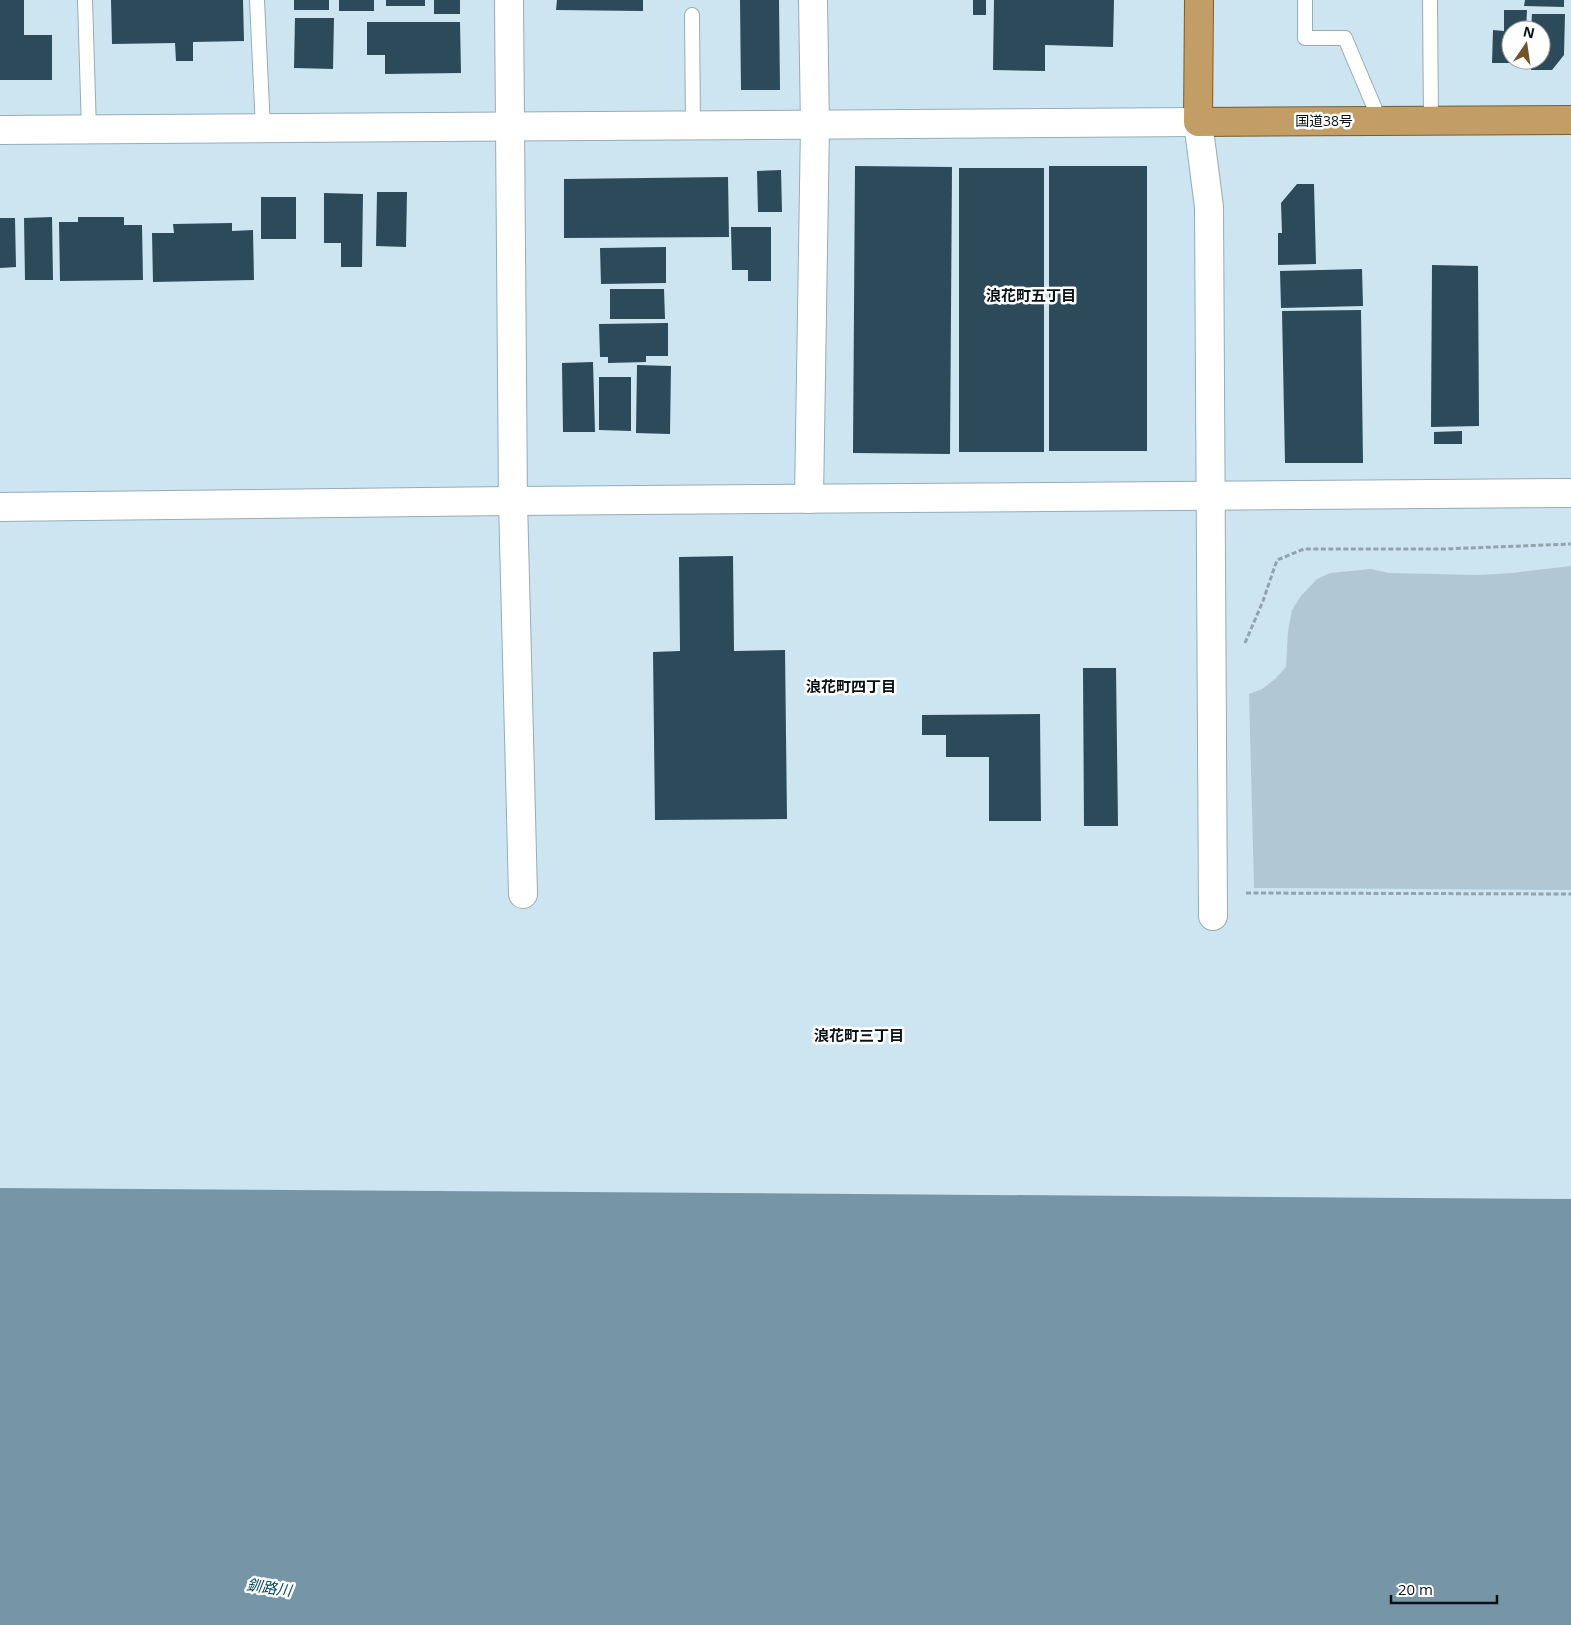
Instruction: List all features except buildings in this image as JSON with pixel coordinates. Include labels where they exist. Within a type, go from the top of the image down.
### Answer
[{"type":"highway","points":[[1198,122],[1199,0]]},
{"type":"highway","name":"国道38号","points":[[1198,122],[1571,120]]},
{"type":"street","points":[[509,0],[513,501],[523,894]]},
{"type":"street","points":[[809,499],[815,125],[813,0]]},
{"type":"street","points":[[0,130],[1198,122],[1209,207],[1213,904]]},
{"type":"street","points":[[0,507],[1571,493]]},
{"type":"lane","points":[[85,0],[90,130]]},
{"type":"lane","points":[[257,0],[263,129]]},
{"type":"lane","points":[[1305,0],[1305,38],[1344,38],[1380,121]]},
{"type":"lane","points":[[1430,0],[1431,121]]},
{"type":"lane","points":[[692,15],[693,126]]},
{"type":"path","points":[[1212,657],[1245,643],[1263,601],[1277,560],[1304,548],[1444,549],[1571,544]]},
{"type":"path","points":[[1213,904],[1571,894]]},
{"type":"shaded area","points":[[1571,566],[1571,890],[1254,888],[1249,694],[1262,689],[1286,667],[1288,631],[1292,610],[1301,596],[1317,579],[1330,573],[1371,569],[1389,573],[1479,575]]},
{"type":"water","name":"釧路川","points":[[0,1188],[1571,1199],[1571,1625],[0,1625]]},
{"type":"district","name":"浪花町五丁目","points":[[1031,296]]},
{"type":"district","name":"浪花町四丁目","points":[[851,687]]},
{"type":"district","name":"浪花町三丁目","points":[[859,1036]]}]
